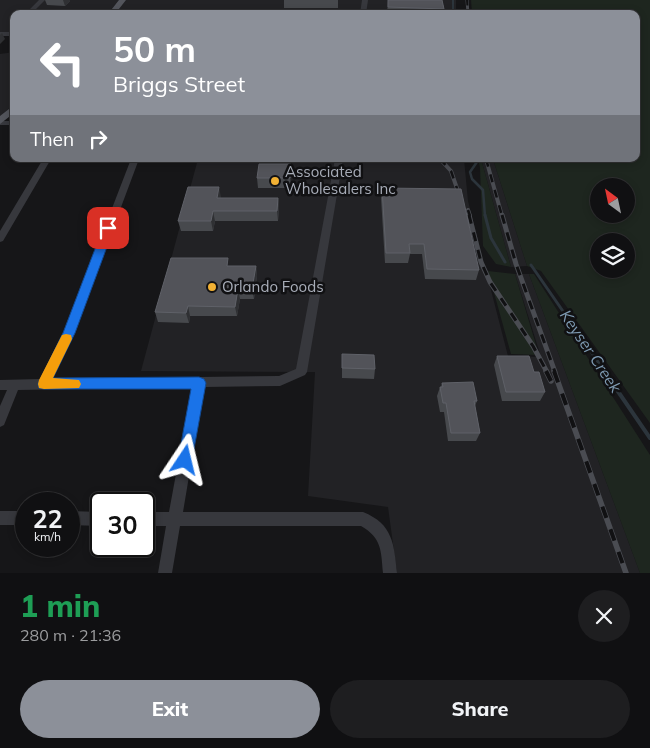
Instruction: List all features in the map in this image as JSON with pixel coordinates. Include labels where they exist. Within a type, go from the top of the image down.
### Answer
[{"type":"main road","points":[[114,10],[123,0]]},
{"type":"main road","points":[[0,122],[10,112]]},
{"type":"street","points":[[32,10],[42,0]]},
{"type":"street","points":[[0,239],[45,162]]},
{"type":"street","points":[[44,384],[69,333],[134,162]]},
{"type":"street","points":[[0,385],[280,381],[301,372],[337,162]]},
{"type":"street","points":[[165,573],[199,383]]},
{"type":"street","points":[[0,421],[14,386]]},
{"type":"street","points":[[0,518],[15,518]]},
{"type":"street","points":[[155,519],[362,519],[382,531],[387,542],[390,573]]},
{"type":"shaded area","points":[[0,0],[456,0],[456,10],[10,10],[10,32],[0,32]]},
{"type":"shaded area","points":[[471,0],[650,0],[650,423],[541,271],[527,266],[494,162],[640,162],[640,10],[472,10]]},
{"type":"shaded area","points":[[10,53],[10,108],[0,117],[0,54]]},
{"type":"shaded area","points":[[197,162],[464,162],[468,201],[508,356],[541,357],[515,274],[529,274],[640,573],[397,573],[388,507],[308,496],[315,372],[141,371]]},
{"type":"shaded area","points":[[479,162],[482,162],[511,267],[496,264],[483,246]]},
{"type":"shaded area","points":[[482,162],[494,162],[527,266],[511,267]]},
{"type":"shaded area","points":[[488,271],[515,274],[539,355],[511,354]]},
{"type":"shaded area","points":[[529,274],[534,274],[650,455],[650,573],[640,573]]},
{"type":"building","points":[[388,0],[442,0],[444,9],[388,7]]},
{"type":"building","points":[[259,164],[291,164],[290,178],[257,178]]},
{"type":"building","points":[[188,187],[219,187],[217,198],[278,198],[277,211],[213,211],[211,221],[178,221]]},
{"type":"building","points":[[382,188],[461,189],[479,270],[427,269],[424,244],[409,244],[410,253],[386,253]]},
{"type":"building","name":"Orlando Foods","points":[[171,258],[228,258],[227,266],[256,266],[252,289],[238,289],[235,307],[188,306],[186,313],[155,312]]},
{"type":"building","points":[[342,354],[374,355],[375,369],[342,368]]},
{"type":"building","points":[[497,356],[529,356],[534,372],[539,372],[545,392],[506,392]]},
{"type":"building","points":[[473,382],[477,401],[474,401],[480,433],[451,433],[446,403],[443,403],[440,387],[443,387],[442,383]]},
{"type":"waterway","name":"Keyser Creek","points":[[453,0],[453,10]]},
{"type":"waterway","name":"Keyser Creek","points":[[477,162],[470,172],[472,179],[483,190],[485,216]]},
{"type":"waterway","name":"Keyser Creek","points":[[485,215],[491,238],[505,262]]},
{"type":"waterway","name":"Keyser Creek","points":[[531,265],[605,372]]},
{"type":"waterway","name":"Keyser Creek","points":[[604,371],[650,438]]},
{"type":"railway","points":[[467,0],[468,10]]},
{"type":"railway","points":[[443,162],[451,171],[462,203]]},
{"type":"railway","points":[[487,162],[502,216]]},
{"type":"railway","points":[[468,210],[470,216]]},
{"type":"railway","points":[[469,215],[481,262],[490,282],[533,346],[547,372]]},
{"type":"railway","points":[[502,215],[516,264],[555,372]]},
{"type":"railway","points":[[546,371],[551,381]]},
{"type":"railway","points":[[554,371],[626,573]]},
{"type":"slow traffic","points":[[66,339],[44,384],[74,384]]},
{"type":"place","name":"Associated Wholesalers Inc","points":[[275,181]]},
{"type":"place","name":"Orlando Foods","points":[[212,287]]},
{"type":"route","points":[[108,228],[69,333],[44,384],[199,383],[185,460]]}]
